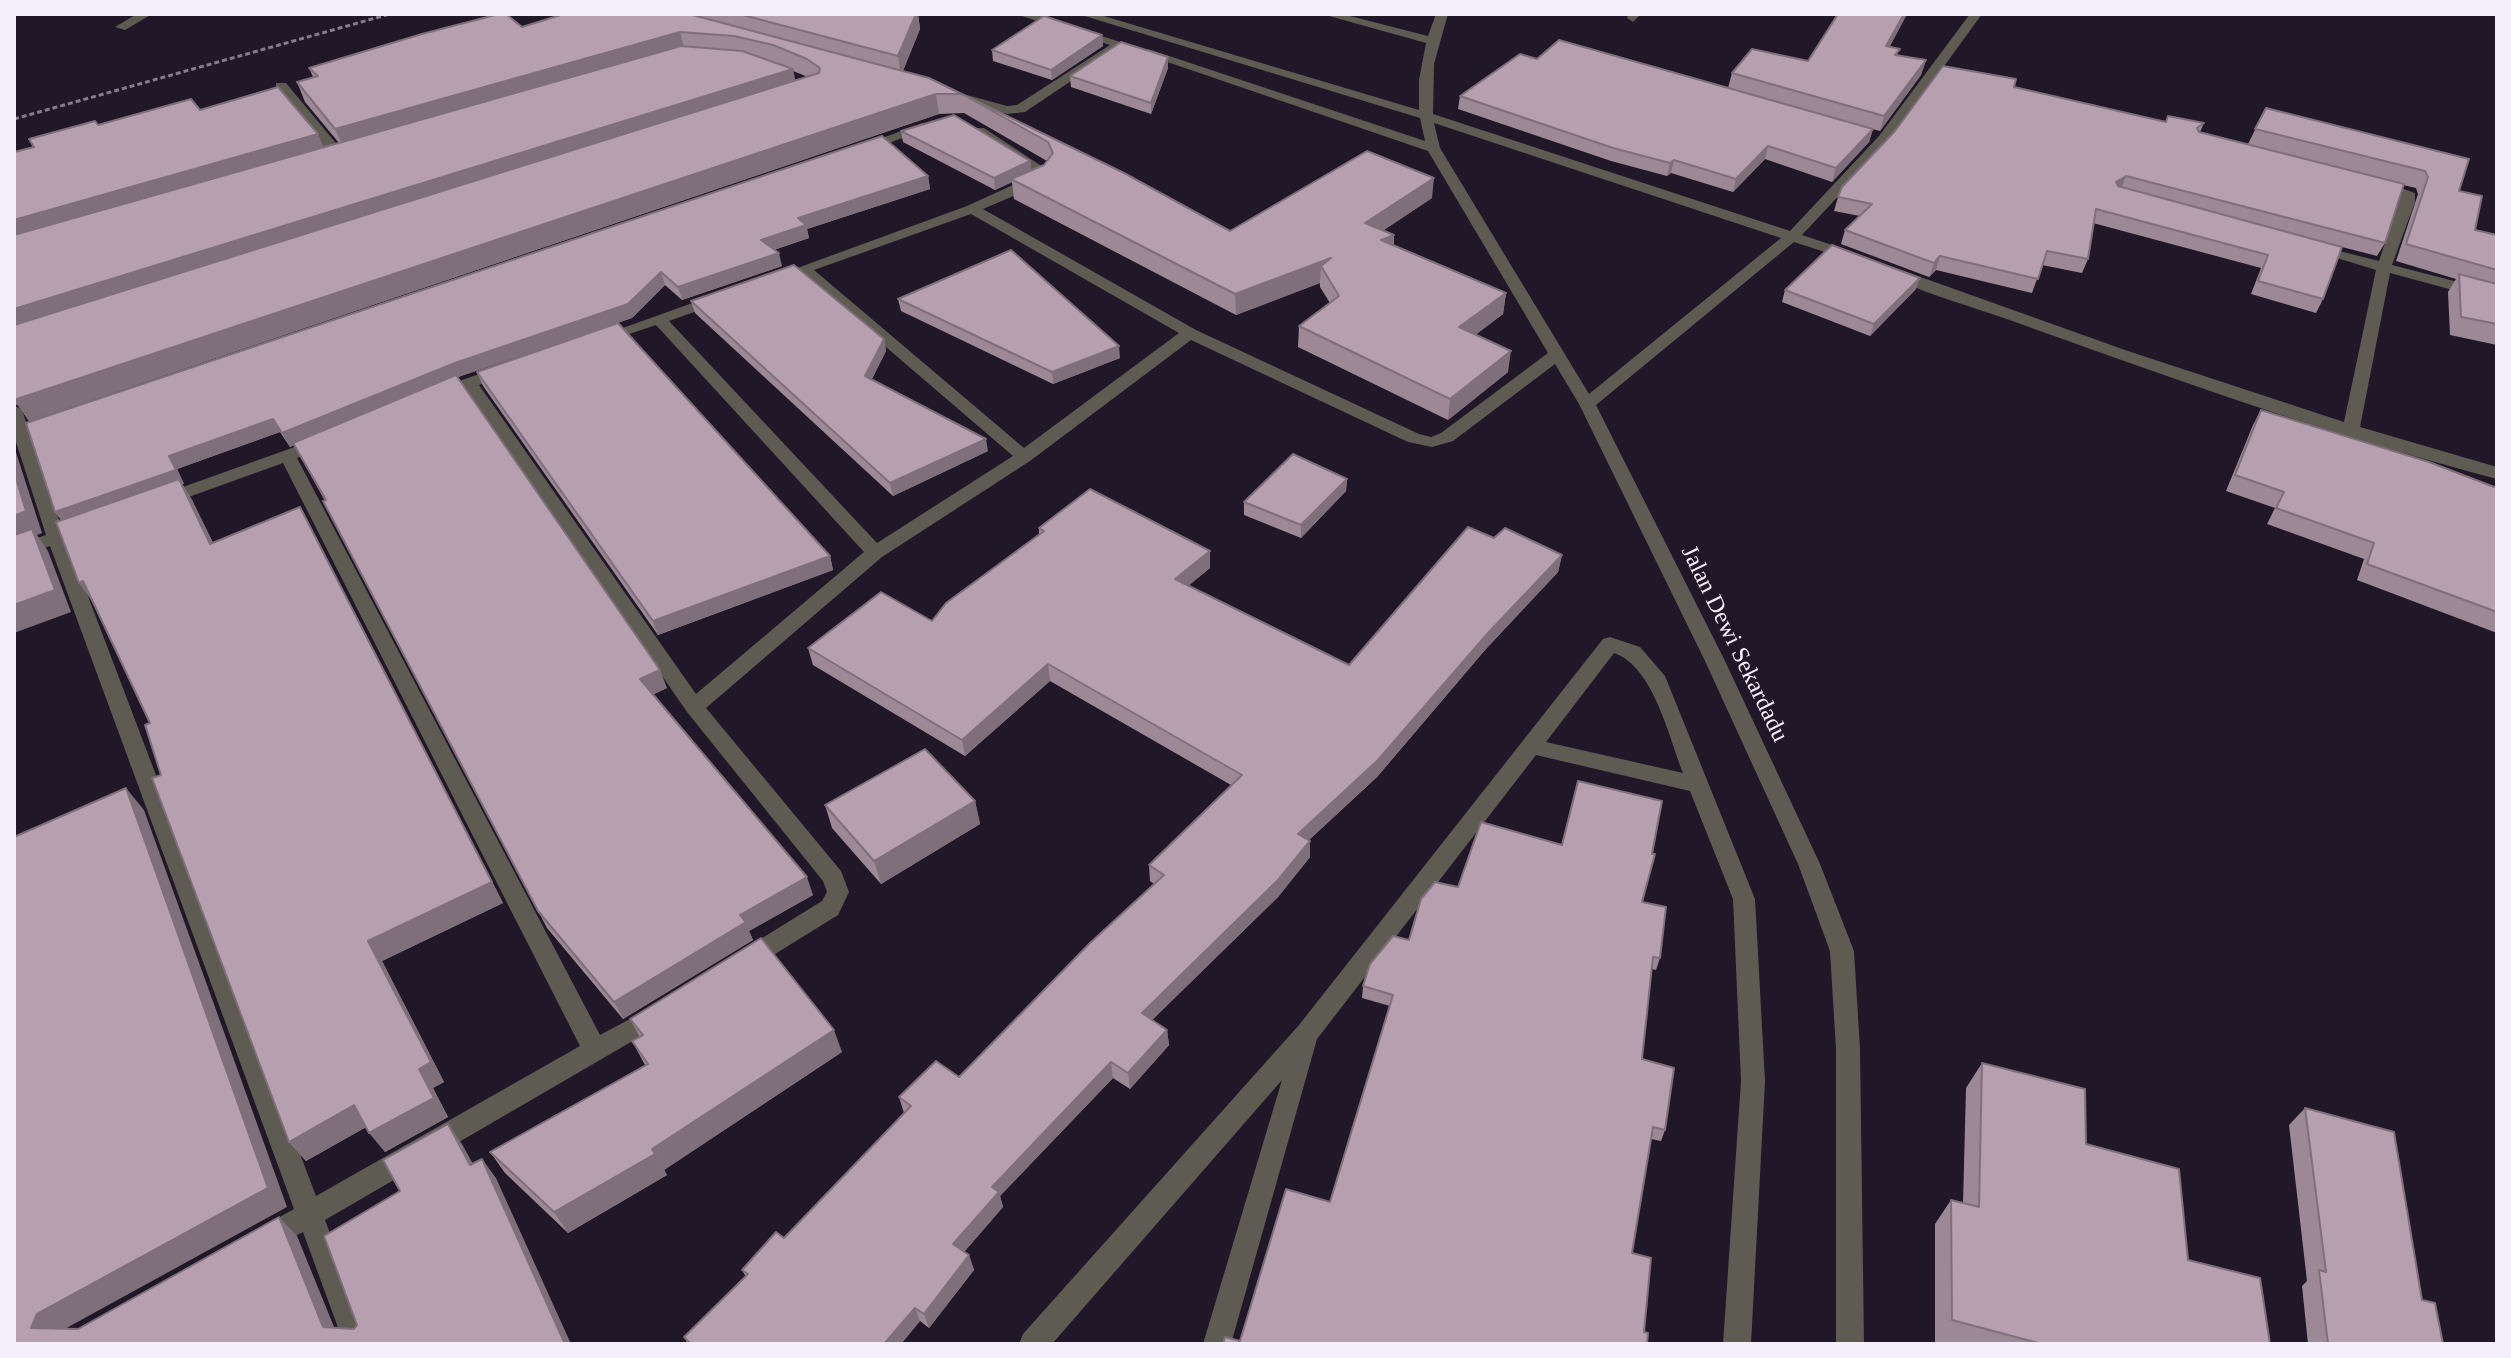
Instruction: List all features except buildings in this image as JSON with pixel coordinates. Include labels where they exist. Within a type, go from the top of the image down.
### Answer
[{"type":"street","points":[[121,27],[146,14]]},
{"type":"street","points":[[1022,14],[1433,148]]},
{"type":"street","points":[[1084,14],[1423,115],[1794,235],[2005,314],[2351,431],[2497,473]]},
{"type":"street","points":[[1328,14],[1431,41]]},
{"type":"street","name":"Jalan Dewi Sekardadu","points":[[1442,14],[1431,41],[1423,115],[1433,148],[1587,404],[1715,661],[1809,864],[1842,951],[1848,1049],[1850,1344]]},
{"type":"street","points":[[1587,404],[1794,235],[1976,14]]},
{"type":"street","points":[[949,94],[1007,110],[1020,109],[1120,44]]},
{"type":"street","points":[[281,86],[333,159],[355,153]]},
{"type":"street","points":[[851,152],[944,120]]},
{"type":"street","points":[[760,284],[972,209],[1039,180],[1045,173],[1042,167],[970,126]]},
{"type":"street","points":[[2351,431],[2384,267],[2408,193],[2353,178]]},
{"type":"street","points":[[972,209],[1190,333],[1414,438],[1432,442],[1447,437],[1556,355]]},
{"type":"street","points":[[2296,244],[2497,297]]},
{"type":"street","points":[[804,269],[1024,457]]},
{"type":"street","points":[[586,344],[731,294]]},
{"type":"street","points":[[659,319],[875,553]]},
{"type":"street","points":[[694,707],[875,553],[1024,457],[1190,333]]},
{"type":"street","points":[[426,399],[527,363]]},
{"type":"street","points":[[468,382],[694,707],[833,877],[838,892],[830,908],[726,972]]},
{"type":"street","points":[[14,410],[30,430],[56,537],[312,1213],[358,1344]]},
{"type":"street","points":[[143,507],[288,457],[343,434]]},
{"type":"street","points":[[288,457],[596,1052]]},
{"type":"street","points":[[14,553],[99,522]]},
{"type":"street","points":[[1033,1344],[1308,1033],[1610,644],[1633,652],[1655,676],[1744,899],[1753,1081],[1737,1344]]},
{"type":"street","points":[[1531,746],[1698,785]]},
{"type":"street","points":[[246,1250],[596,1052],[674,1004]]},
{"type":"street","points":[[1217,1344],[1308,1033]]},
{"type":"path","points":[[14,119],[390,14]]}]
